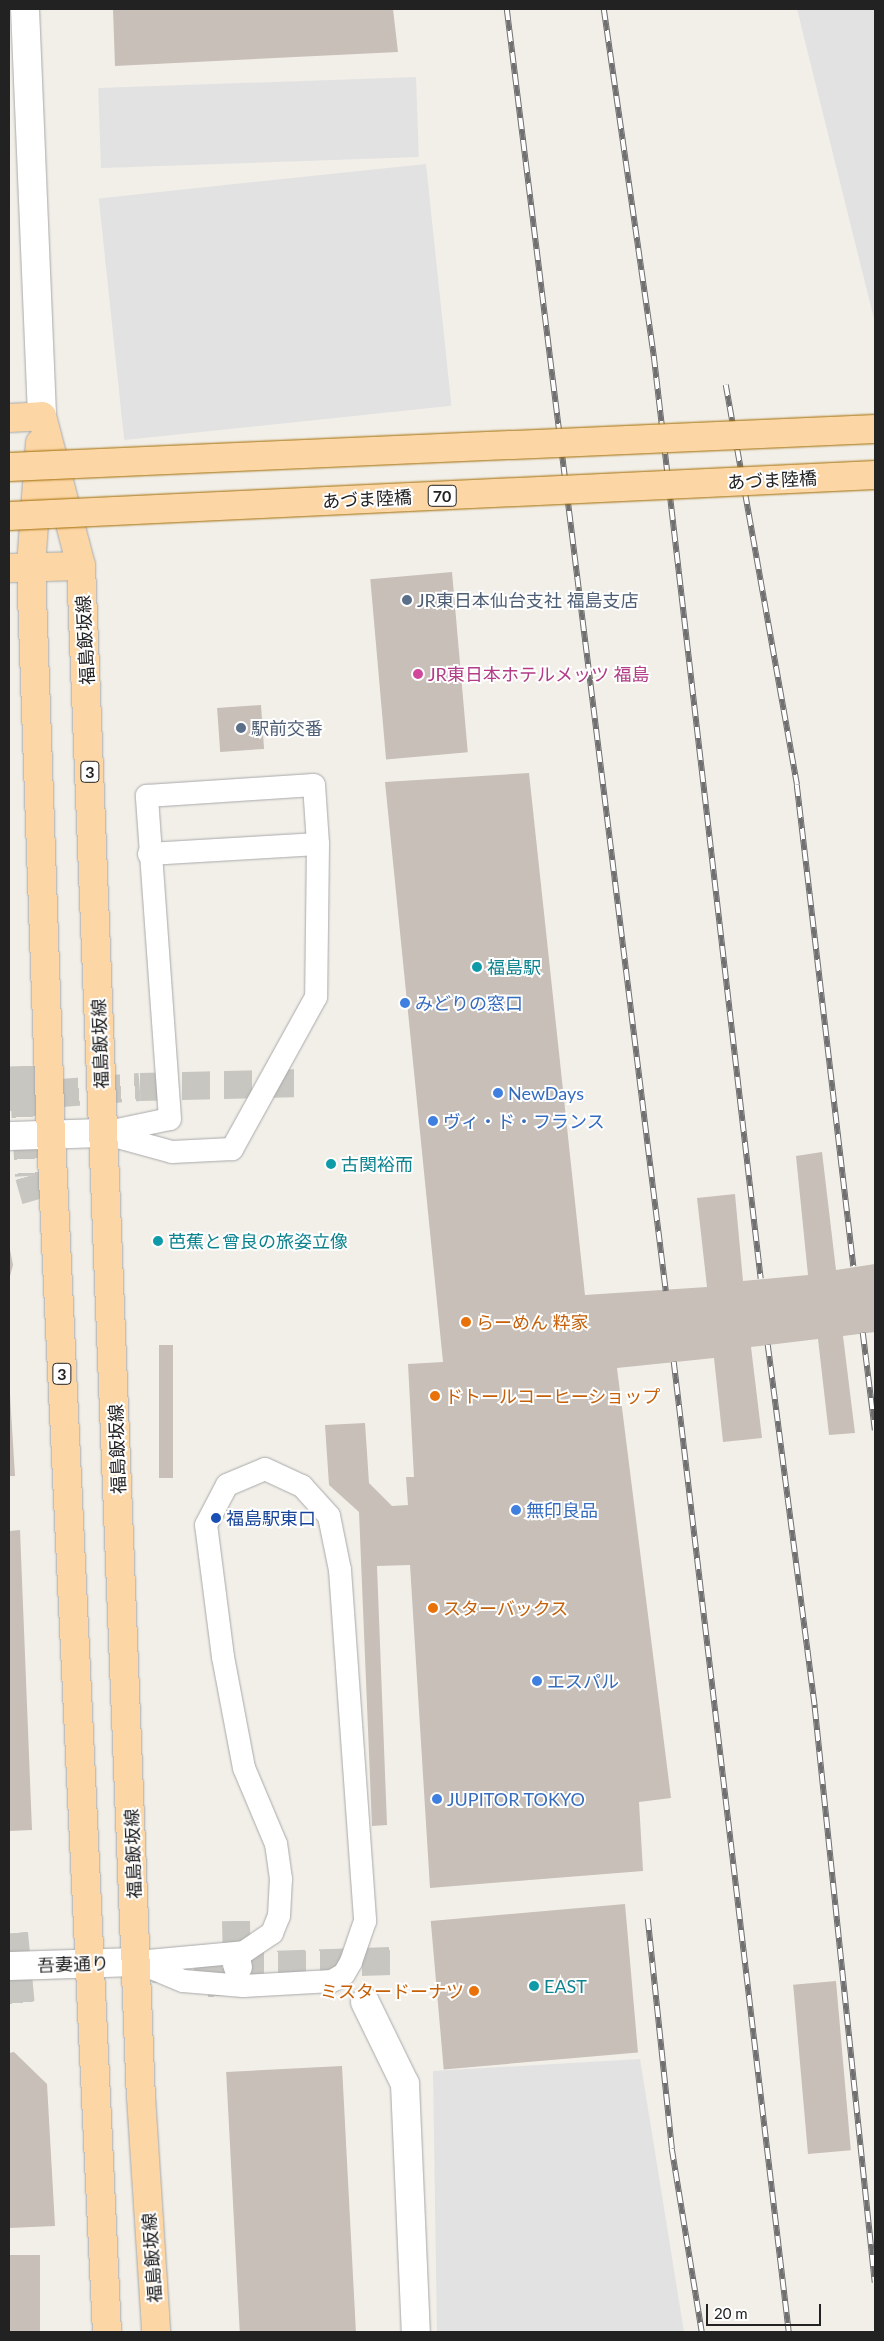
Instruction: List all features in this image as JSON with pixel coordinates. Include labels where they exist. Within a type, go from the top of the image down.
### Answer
[{"type":"main road","points":[[9,418],[42,416]]},
{"type":"main road","name":"福島飯坂線","points":[[42,416],[82,566],[142,2097],[156,2332]]},
{"type":"main road","name":"3","points":[[42,416],[20,568],[50,1136],[107,2332]]},
{"type":"main road","points":[[9,467],[875,429]]},
{"type":"main road","name":"あづま陸橋","points":[[9,516],[875,475]]},
{"type":"main road","points":[[20,568],[82,566]]},
{"type":"street","points":[[25,9],[42,416]]},
{"type":"street","points":[[9,1136],[103,1133]]},
{"type":"street","name":"吾妻通り","points":[[9,1966],[137,1962]]},
{"type":"street","points":[[365,2002],[405,2084],[416,2332]]},
{"type":"lane","points":[[103,1133],[172,1152],[232,1149],[316,997],[318,844],[314,785],[147,796],[149,854],[172,1152]]},
{"type":"lane","points":[[149,854],[318,844]]},
{"type":"lane","points":[[103,1133],[170,1119]]},
{"type":"lane","points":[[265,1469],[302,1486],[328,1516],[340,1570],[365,1922],[359,1945],[344,1974],[332,1981],[243,1986],[183,1981],[137,1962],[244,1952],[272,1933],[279,1916],[281,1879],[276,1844],[244,1768],[223,1658],[206,1525],[227,1486],[265,1469]]},
{"type":"shaded area","points":[[797,9],[875,9],[875,323]]},
{"type":"shaded area","points":[[416,77],[419,157],[101,168],[98,88]]},
{"type":"shaded area","points":[[426,164],[451,406],[124,440],[99,198]]},
{"type":"shaded area","points":[[640,2059],[684,2332],[437,2332],[433,2071]]},
{"type":"building","points":[[113,9],[393,9],[398,52],[115,66]]},
{"type":"building","points":[[452,572],[468,752],[386,759],[370,579]]},
{"type":"building","name":"駅前交番","points":[[261,705],[264,749],[220,752],[217,708]]},
{"type":"building","points":[[529,773],[585,1295],[707,1287],[697,1198],[735,1194],[743,1281],[808,1275],[796,1156],[822,1152],[836,1270],[875,1264],[875,1332],[843,1336],[855,1433],[829,1435],[818,1339],[751,1347],[762,1438],[723,1442],[714,1358],[617,1368],[671,1798],[639,1802],[643,1871],[430,1888],[410,1565],[377,1566],[387,1825],[372,1826],[359,1512],[329,1485],[325,1425],[365,1423],[369,1483],[392,1506],[408,1505],[406,1477],[414,1477],[408,1364],[443,1362],[385,782]]},
{"type":"building","points":[[9,1244],[13,1265],[9,1280]]},
{"type":"building","points":[[159,1345],[173,1345],[173,1478],[159,1478]]},
{"type":"building","points":[[9,1378],[15,1476],[9,1476]]},
{"type":"building","points":[[20,1530],[32,1830],[9,1831],[9,1531]]},
{"type":"building","name":"EAST","points":[[625,1904],[638,2052],[444,2069],[431,1921]]},
{"type":"building","points":[[836,1981],[851,2150],[808,2154],[793,1985]]},
{"type":"building","points":[[14,2052],[47,2084],[55,2226],[9,2228],[9,2053]]},
{"type":"building","points":[[342,2066],[356,2332],[240,2332],[226,2072]]},
{"type":"building","points":[[9,2255],[40,2255],[40,2332],[9,2332]]},
{"type":"tunnel","points":[[23,1066],[24,1089]]},
{"type":"tunnel","points":[[9,1097],[140,1087],[302,1083]]},
{"type":"tunnel","points":[[13,1090],[24,1089],[29,1176],[36,1200]]},
{"type":"tunnel","points":[[236,1921],[237,1964]]},
{"type":"tunnel","points":[[14,1933],[21,2007]]},
{"type":"tunnel","points":[[152,1969],[391,1961]]},
{"type":"tunnel","points":[[220,1968],[223,2009]]},
{"type":"railway","points":[[507,9],[666,1291]]},
{"type":"railway","points":[[604,9],[654,356],[761,1279]]},
{"type":"railway","points":[[726,385],[797,785],[854,1267]]},
{"type":"railway","points":[[863,1333],[875,1430]]},
{"type":"railway","points":[[768,1345],[815,1708],[875,2283]]},
{"type":"railway","points":[[674,1362],[789,2332]]},
{"type":"railway","points":[[648,1919],[672,2149],[702,2332]]},
{"type":"place","name":"JR東日本仙台支社 福島支店","points":[[407,600]]},
{"type":"place","name":"JR東日本ホテルメッツ 福島","points":[[418,674]]},
{"type":"place","name":"駅前交番","points":[[241,728]]},
{"type":"place","name":"福島駅","points":[[477,967]]},
{"type":"place","name":"みどりの窓口","points":[[405,1003]]},
{"type":"place","name":"NewDays","points":[[498,1093]]},
{"type":"place","name":"ヴィ・ド・フランス","points":[[433,1121]]},
{"type":"place","name":"古関裕而","points":[[331,1164]]},
{"type":"place","name":"芭蕉と曾良の旅姿立像","points":[[158,1241]]},
{"type":"place","name":"らーめん 粋家","points":[[466,1322]]},
{"type":"place","name":"ドトールコーヒーショップ","points":[[435,1396]]},
{"type":"place","name":"無印良品","points":[[516,1510]]},
{"type":"place","name":"福島駅東口","points":[[216,1518]]},
{"type":"place","name":"スターバックス","points":[[433,1608]]},
{"type":"place","name":"エスパル","points":[[537,1681]]},
{"type":"place","name":"JUPITOR TOKYO","points":[[437,1799]]},
{"type":"place","name":"EAST","points":[[534,1986]]},
{"type":"place","name":"ミスタードーナツ","points":[[474,1991]]}]
